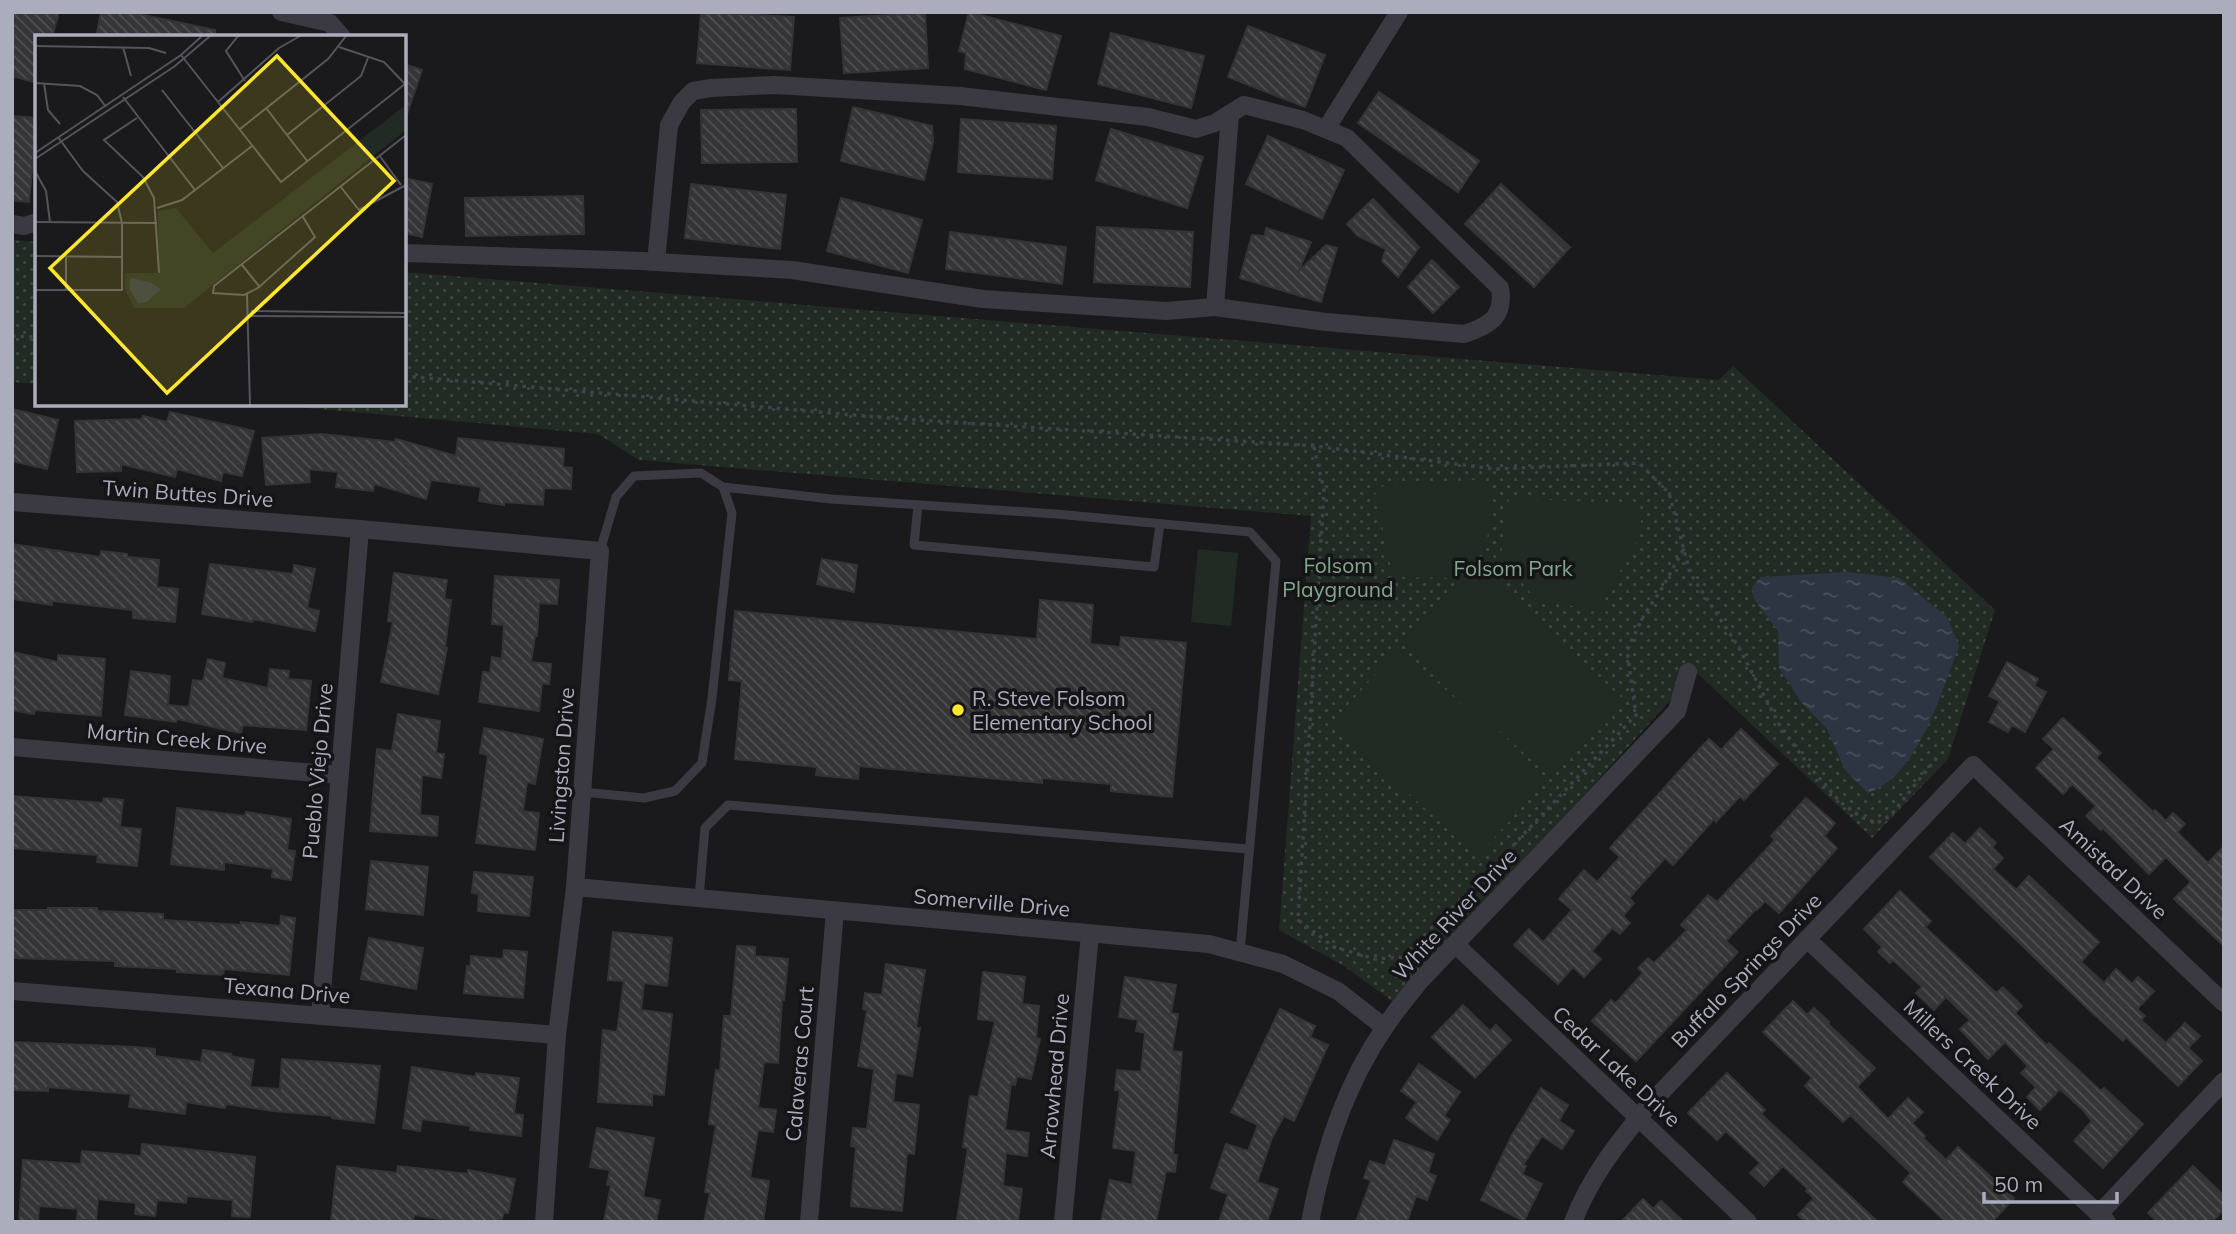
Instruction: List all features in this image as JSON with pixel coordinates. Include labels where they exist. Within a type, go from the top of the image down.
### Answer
[{"type":"street","points":[[281,12],[330,23],[340,35]]},
{"type":"street","points":[[1326,129],[1394,14]]},
{"type":"street","points":[[406,253],[792,270],[983,299],[1166,311],[1215,307],[1326,322],[1464,334],[1484,328],[1503,303],[1500,288],[1347,138],[1303,120],[1244,105],[1215,123],[1195,129],[1148,117],[960,96],[775,85],[692,91],[682,102],[669,125],[656,262]]},
{"type":"street","points":[[1215,307],[1230,114]]},
{"type":"street","points":[[12,224],[24,226],[35,223]]},
{"type":"street","name":"Twin Buttes Drive","points":[[12,502],[360,529]]},
{"type":"street","points":[[360,529],[600,551]]},
{"type":"street","name":"Pueblo Viejo Drive","points":[[320,1016],[360,529]]},
{"type":"street","name":"Livingston Drive","points":[[544,1222],[557,1035],[575,887],[600,551]]},
{"type":"street","name":"White River Drive","points":[[1310,1222],[1329,1145],[1348,1093],[1384,1027],[1421,980],[1677,711],[1688,672]]},
{"type":"street","name":"Martin Creek Drive","points":[[12,747],[339,775]]},
{"type":"street","name":"Buffalo Springs Drive","points":[[1573,1222],[1582,1197],[1600,1168],[1639,1117],[1973,765]]},
{"type":"street","name":"Amistad Drive","points":[[1973,765],[2224,1003]]},
{"type":"street","name":"Somerville Drive","points":[[575,887],[1209,944],[1283,964],[1338,991],[1384,1027]]},
{"type":"street","name":"Calaveras Court","points":[[808,1222],[835,911]]},
{"type":"street","name":"Arrowhead Drive","points":[[1063,1222],[1090,934]]},
{"type":"street","name":"Millers Creek Drive","points":[[1807,939],[2103,1218]]},
{"type":"street","name":"Cedar Lake Drive","points":[[1455,944],[1748,1222]]},
{"type":"street","name":"Texana Drive","points":[[12,991],[557,1035]]},
{"type":"street","points":[[2103,1218],[2224,1081]]},
{"type":"lane","points":[[600,551],[616,497],[635,476],[701,473],[723,487],[831,499],[1250,532],[1276,561],[1240,952]]},
{"type":"lane","points":[[582,792],[644,798],[675,791],[702,763],[712,698],[732,513],[723,487]]},
{"type":"lane","points":[[918,505],[914,545],[1154,567],[1160,524]]},
{"type":"lane","points":[[699,898],[705,828],[728,805],[1248,849]]},
{"type":"path","points":[[12,335],[35,337]]},
{"type":"path","points":[[406,376],[889,418],[1314,446],[1495,469],[1639,463],[1669,493],[1689,573],[1738,646],[1779,724],[1809,766],[1840,802],[1861,817],[1877,823],[1891,815],[1938,756]]},
{"type":"path","points":[[1314,446],[1324,490],[1298,920],[1334,947],[1375,959],[1408,957],[1636,715],[1628,650],[1644,615],[1684,548]]},
{"type":"green space","points":[[12,240],[35,242],[35,384],[12,382]]},
{"type":"green space","name":"Folsom Park","points":[[406,272],[1719,380],[1733,366],[1995,610],[1948,759],[1872,838],[1696,672],[1395,1003],[1344,966],[1279,930],[1311,516],[639,460],[598,434],[286,406],[406,406]]},
{"type":"green space","points":[[1486,479],[1493,508],[1486,543],[1456,578],[1393,577],[1374,487]]},
{"type":"green space","points":[[1509,498],[1636,504],[1643,529],[1600,609],[1538,602],[1501,557]]},
{"type":"green space","points":[[1198,549],[1238,553],[1231,626],[1191,622]]},
{"type":"green space","points":[[1474,563],[1622,698],[1550,777],[1402,642]]},
{"type":"green space","points":[[1399,648],[1546,780],[1478,856],[1331,724]]},
{"type":"water","points":[[1847,572],[1899,578],[1947,617],[1959,646],[1936,708],[1914,751],[1886,783],[1868,793],[1845,770],[1827,729],[1802,703],[1779,668],[1778,631],[1754,599],[1752,587],[1761,577]]},
{"type":"building","points":[[12,12],[59,12],[53,35],[35,35],[35,82],[12,76]]},
{"type":"building","points":[[101,12],[130,12],[215,30],[215,35],[96,35]]},
{"type":"building","points":[[701,12],[794,17],[790,70],[697,63]]},
{"type":"building","points":[[969,12],[1061,36],[1046,90],[965,69],[966,53],[959,51]]},
{"type":"building","points":[[925,13],[928,68],[844,73],[840,18]]},
{"type":"building","points":[[1248,26],[1325,55],[1305,107],[1228,77]]},
{"type":"building","points":[[1111,33],[1204,56],[1191,108],[1098,84]]},
{"type":"building","points":[[406,65],[422,70],[406,114]]},
{"type":"building","points":[[1379,92],[1479,161],[1458,192],[1358,123]]},
{"type":"building","points":[[853,107],[932,126],[933,142],[924,180],[841,161]]},
{"type":"building","points":[[796,109],[797,162],[702,163],[701,110]]},
{"type":"building","points":[[12,116],[35,118],[29,202],[12,200]]},
{"type":"building","points":[[961,119],[1056,126],[1052,179],[958,172]]},
{"type":"building","points":[[1111,129],[1203,157],[1187,208],[1096,180]]},
{"type":"building","points":[[1268,136],[1344,170],[1322,219],[1246,184]]},
{"type":"building","points":[[406,178],[432,184],[422,237],[406,233]]},
{"type":"building","points":[[691,184],[786,195],[780,249],[685,238]]},
{"type":"building","points":[[1501,184],[1570,247],[1534,287],[1465,224]]},
{"type":"building","points":[[583,196],[584,234],[466,236],[465,198]]},
{"type":"building","points":[[841,198],[922,220],[908,273],[827,251]]},
{"type":"building","points":[[1373,199],[1419,247],[1398,277],[1382,261],[1386,249],[1358,236],[1347,224]]},
{"type":"building","points":[[1097,227],[1193,232],[1190,287],[1094,282]]},
{"type":"building","points":[[1266,228],[1311,242],[1298,272],[1326,245],[1337,248],[1321,302],[1240,278],[1252,235],[1265,236]]},
{"type":"building","points":[[950,232],[1066,247],[1062,284],[946,269]]},
{"type":"building","points":[[1432,260],[1459,287],[1433,313],[1408,287]]},
{"type":"building","points":[[12,409],[58,420],[47,469],[12,461]]},
{"type":"building","points":[[170,412],[254,431],[242,476],[223,472],[221,481],[177,469],[175,477],[121,464],[121,471],[77,472],[75,421],[142,419],[143,416],[167,422]]},
{"type":"building","points":[[321,434],[395,442],[396,439],[456,456],[458,438],[564,449],[563,467],[572,468],[571,489],[544,488],[543,505],[504,502],[504,505],[479,501],[481,487],[431,480],[426,499],[374,484],[373,491],[336,487],[338,472],[309,469],[310,482],[266,485],[262,438]]},
{"type":"building","points":[[12,544],[100,557],[101,551],[159,560],[157,587],[178,589],[175,622],[133,618],[133,610],[52,601],[52,605],[12,599]]},
{"type":"building","points":[[822,559],[857,565],[854,592],[817,584]]},
{"type":"building","points":[[210,564],[293,574],[294,565],[315,569],[307,608],[319,611],[315,631],[253,619],[252,622],[202,614]]},
{"type":"building","points":[[394,573],[447,580],[444,599],[451,600],[447,648],[438,694],[381,682],[393,622],[388,621]]},
{"type":"building","points":[[495,576],[559,580],[557,604],[539,603],[537,636],[531,662],[551,664],[549,684],[542,683],[539,711],[479,702],[483,672],[490,673],[492,657],[502,659],[504,625],[492,624]]},
{"type":"building","points":[[1040,600],[1093,605],[1090,644],[1120,647],[1121,637],[1186,643],[1172,797],[1111,791],[1111,784],[1042,778],[1042,783],[859,766],[858,779],[816,775],[817,767],[735,759],[742,681],[729,680],[735,611],[1037,639]]},
{"type":"building","points":[[12,652],[58,662],[58,655],[105,659],[101,716],[35,710],[34,714],[12,710]]},
{"type":"building","points":[[208,659],[225,663],[222,678],[268,688],[270,669],[289,671],[288,679],[311,681],[306,730],[243,725],[241,733],[177,719],[176,722],[125,715],[131,671],[170,676],[168,705],[189,707],[193,680],[203,681]]},
{"type":"building","points":[[2007,662],[2038,679],[2034,686],[2046,692],[2025,732],[2012,725],[2008,732],[1989,722],[2000,701],[1989,696]]},
{"type":"building","points":[[398,714],[440,721],[436,753],[444,754],[441,778],[422,775],[420,815],[438,817],[437,836],[370,831],[377,749],[392,751]]},
{"type":"building","points":[[2063,718],[2101,753],[2096,758],[2153,812],[2155,810],[2166,821],[2173,813],[2185,824],[2177,832],[2208,863],[2224,846],[2224,946],[2174,899],[2191,882],[2166,857],[2149,874],[2103,828],[2101,830],[2086,816],[2096,806],[2072,784],[2063,794],[2036,768],[2054,749],[2043,739]]},
{"type":"building","points":[[484,728],[543,739],[535,784],[527,782],[523,811],[539,813],[535,850],[476,843],[488,755],[480,753]]},
{"type":"building","points":[[1741,729],[1778,764],[1744,800],[1740,796],[1716,822],[1714,819],[1673,865],[1665,858],[1629,898],[1634,903],[1623,916],[1630,923],[1620,934],[1612,928],[1592,951],[1601,959],[1584,977],[1573,967],[1558,984],[1514,945],[1529,929],[1543,942],[1572,910],[1559,899],[1584,870],[1597,882],[1620,857],[1610,848],[1692,757],[1709,739],[1721,750]]},
{"type":"building","points":[[12,796],[103,803],[104,798],[123,800],[120,827],[141,829],[137,866],[97,862],[98,855],[12,848]]},
{"type":"building","points":[[1806,798],[1835,823],[1824,836],[1837,848],[1779,913],[1765,901],[1756,909],[1726,941],[1738,952],[1636,1061],[1592,1021],[1611,1000],[1615,1004],[1643,973],[1638,968],[1648,958],[1654,963],[1687,930],[1681,925],[1708,895],[1717,902],[1775,840],[1771,836]]},
{"type":"building","points":[[177,808],[245,816],[246,812],[291,819],[287,850],[295,851],[291,880],[272,877],[273,869],[224,862],[224,870],[171,864]]},
{"type":"building","points":[[1980,828],[1996,843],[1992,847],[2003,858],[1993,869],[2016,890],[2029,876],[2099,942],[2081,962],[2104,983],[2116,969],[2132,984],[2138,977],[2154,991],[2137,1009],[2145,1016],[2141,1020],[2166,1043],[2185,1023],[2200,1036],[2188,1048],[2202,1061],[2178,1086],[2126,1037],[2123,1041],[2084,1005],[1930,857],[1953,833],[1965,844]]},
{"type":"building","points":[[371,861],[428,867],[423,915],[366,909]]},
{"type":"building","points":[[474,872],[533,877],[529,916],[478,911],[479,894],[472,893]]},
{"type":"building","points":[[1900,891],[1931,921],[1925,927],[1996,993],[2003,987],[2022,1006],[2015,1013],[2047,1046],[2049,1043],[2101,1091],[2104,1088],[2143,1124],[2103,1168],[2074,1141],[2092,1121],[2083,1110],[2060,1089],[2040,1110],[2027,1097],[2036,1087],[2021,1073],[2028,1066],[2005,1042],[1988,1059],[1960,1029],[1970,1020],[1946,997],[1934,1010],[1916,993],[1922,987],[1893,960],[1890,963],[1878,952],[1882,947],[1864,929]]},
{"type":"building","points":[[97,908],[97,911],[163,914],[163,920],[241,925],[241,922],[280,926],[281,916],[295,918],[289,975],[224,969],[223,975],[177,972],[177,969],[115,966],[115,961],[12,958],[12,910]]},
{"type":"building","points":[[613,932],[672,938],[667,986],[644,983],[641,1010],[672,1014],[664,1095],[652,1094],[652,1105],[598,1102],[603,1030],[617,1032],[624,981],[608,980]]},
{"type":"building","points":[[369,938],[423,948],[416,989],[361,979]]},
{"type":"building","points":[[737,946],[755,947],[755,956],[788,959],[778,1063],[764,1062],[758,1108],[776,1110],[773,1132],[758,1130],[750,1178],[769,1181],[763,1222],[704,1222],[710,1193],[705,1192],[716,1125],[709,1124],[716,1070],[720,1071],[724,1016],[731,1016]]},
{"type":"building","points":[[504,950],[527,952],[523,998],[464,993],[471,956],[503,959]]},
{"type":"building","points":[[886,964],[925,970],[912,1076],[896,1073],[893,1102],[919,1105],[914,1154],[907,1153],[902,1211],[851,1206],[856,1147],[851,1146],[853,1128],[867,1129],[874,1069],[858,1066],[867,1010],[863,1009],[865,993],[882,995]]},
{"type":"building","points":[[983,972],[1025,977],[1022,1004],[1039,1006],[1036,1038],[1040,1039],[1031,1079],[1017,1076],[1015,1085],[1011,1084],[1005,1130],[1029,1133],[1027,1156],[1006,1153],[1003,1186],[1022,1189],[1018,1222],[957,1220],[968,1148],[963,1147],[970,1096],[978,1097],[995,1021],[978,1019]]},
{"type":"building","points":[[1125,977],[1176,985],[1171,1013],[1178,1014],[1172,1051],[1182,1052],[1173,1155],[1177,1155],[1175,1172],[1166,1171],[1156,1222],[1101,1222],[1110,1180],[1132,1185],[1136,1151],[1113,1148],[1120,1090],[1115,1090],[1117,1070],[1141,1072],[1145,1033],[1136,1031],[1138,1020],[1119,1017]]},
{"type":"building","points":[[1793,1001],[1807,1015],[1814,1008],[1875,1068],[1857,1087],[1888,1119],[1908,1098],[1923,1112],[1912,1123],[1946,1160],[1958,1147],[2014,1198],[1992,1222],[1946,1222],[1903,1182],[1911,1173],[1850,1115],[1843,1122],[1805,1086],[1812,1078],[1763,1032]]},
{"type":"building","points":[[1463,1005],[1490,1031],[1496,1025],[1511,1040],[1475,1078],[1432,1037]]},
{"type":"building","points":[[1280,1009],[1315,1026],[1310,1037],[1328,1045],[1294,1121],[1284,1116],[1272,1138],[1257,1182],[1278,1189],[1267,1222],[1219,1222],[1228,1194],[1211,1188],[1226,1144],[1248,1151],[1258,1125],[1231,1112]]},
{"type":"building","points":[[12,1042],[137,1047],[155,1049],[155,1056],[201,1062],[203,1050],[231,1054],[230,1056],[254,1060],[250,1087],[280,1089],[282,1059],[380,1066],[374,1123],[226,1104],[225,1108],[186,1102],[185,1114],[129,1107],[131,1094],[48,1087],[48,1091],[12,1090]]},
{"type":"building","points":[[1419,1064],[1460,1092],[1444,1116],[1450,1120],[1437,1140],[1406,1118],[1417,1102],[1401,1091]]},
{"type":"building","points":[[412,1067],[476,1077],[476,1073],[519,1078],[514,1112],[523,1115],[521,1136],[470,1130],[471,1126],[422,1119],[420,1131],[403,1128]]},
{"type":"building","points":[[1727,1073],[1765,1110],[1761,1114],[1878,1222],[1806,1222],[1798,1215],[1814,1198],[1806,1191],[1808,1189],[1783,1166],[1764,1186],[1750,1173],[1760,1163],[1726,1131],[1717,1140],[1688,1113]]},
{"type":"building","points":[[1541,1088],[1568,1105],[1559,1121],[1574,1131],[1562,1149],[1542,1136],[1523,1165],[1526,1166],[1522,1174],[1542,1184],[1524,1221],[1481,1200],[1512,1135]]},
{"type":"building","points":[[597,1128],[654,1138],[643,1197],[660,1200],[656,1222],[604,1222],[611,1185],[607,1185],[610,1170],[590,1167]]},
{"type":"building","points":[[1394,1140],[1434,1154],[1428,1173],[1436,1176],[1427,1200],[1416,1196],[1407,1222],[1356,1222],[1371,1180],[1364,1178],[1370,1161],[1385,1166]]},
{"type":"building","points":[[142,1144],[255,1157],[250,1217],[232,1216],[233,1200],[187,1196],[186,1203],[157,1200],[155,1216],[135,1214],[136,1203],[98,1199],[96,1221],[77,1219],[78,1209],[39,1206],[38,1222],[19,1222],[23,1160],[81,1164],[82,1151],[141,1156]]},
{"type":"building","points":[[337,1166],[397,1173],[398,1166],[468,1174],[468,1170],[515,1179],[508,1213],[504,1212],[501,1222],[458,1222],[414,1215],[413,1222],[331,1222]]},
{"type":"building","points":[[2193,1166],[2224,1196],[2224,1209],[2212,1222],[2158,1222],[2148,1213]]},
{"type":"building","points":[[1643,1199],[1653,1209],[1661,1201],[1684,1222],[1621,1222]]},
{"type":"place","name":"R. Steve Folsom Elementary School","points":[[958,710]]},
{"type":"park label","name":"Folsom Playground","points":[[1338,577]]}]
